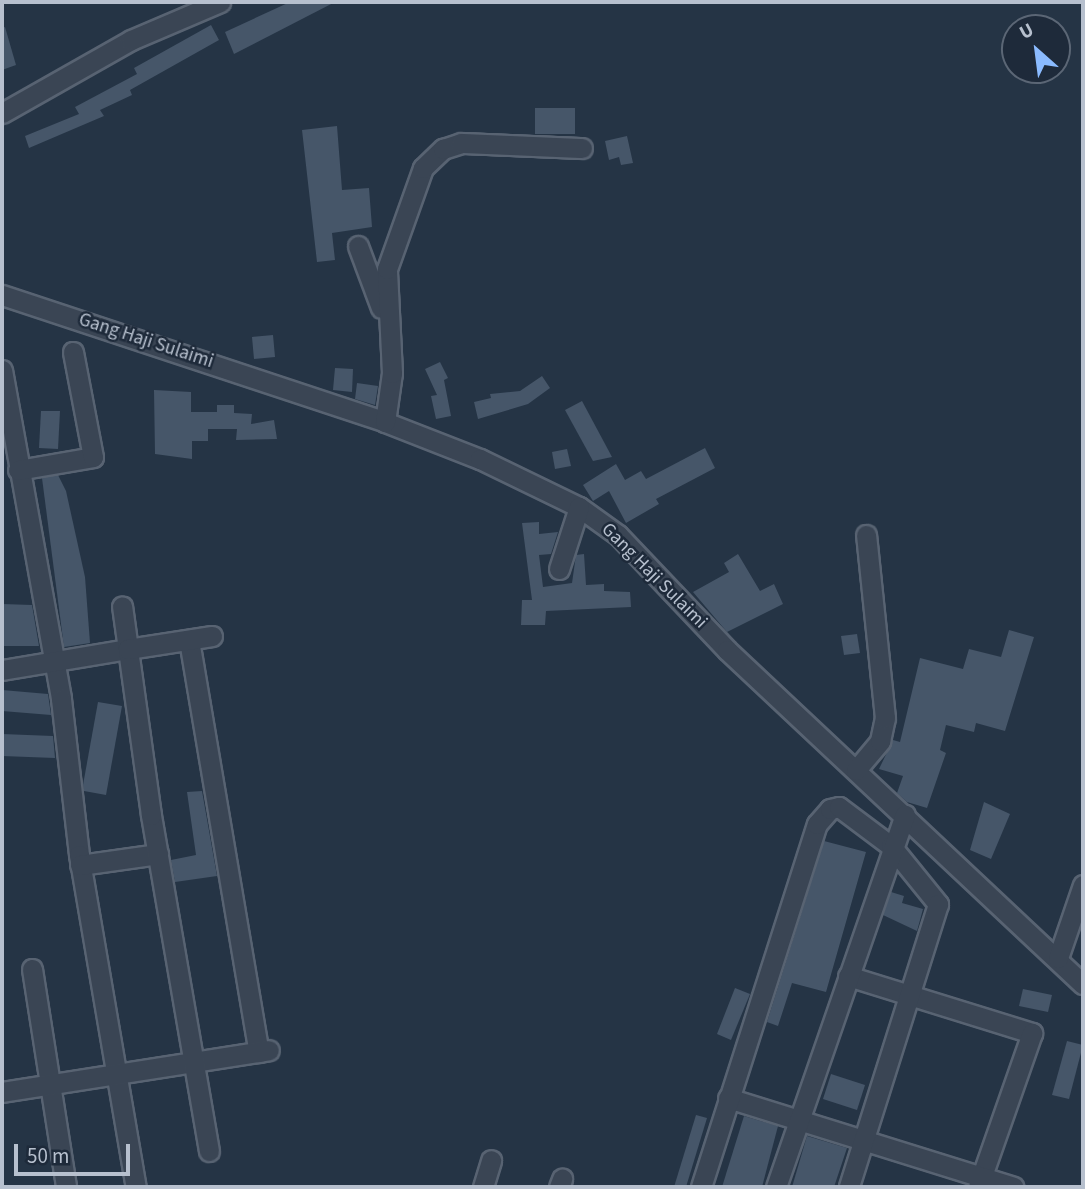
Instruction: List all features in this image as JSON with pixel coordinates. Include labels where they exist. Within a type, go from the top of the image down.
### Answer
[{"type":"street","points":[[2,113],[131,40],[220,2]]},
{"type":"street","points":[[385,422],[392,381],[387,269],[417,178],[435,155],[461,144],[582,148]]},
{"type":"street","points":[[358,246],[388,325]]},
{"type":"street","name":"Gang Haji Sulaimi","points":[[2,295],[385,422],[480,459],[579,507],[618,535],[708,631],[1083,984]]},
{"type":"street","points":[[18,470],[93,457],[73,352]]},
{"type":"street","points":[[2,370],[54,662],[80,864],[136,1187]]},
{"type":"street","points":[[559,569],[579,507]]},
{"type":"street","points":[[856,770],[880,741],[885,718],[866,535]]},
{"type":"street","points":[[122,606],[158,854],[196,1062],[209,1151]]},
{"type":"street","points":[[2,670],[212,636]]},
{"type":"street","points":[[2,1092],[264,1051],[189,640]]},
{"type":"street","points":[[701,1187],[727,1098],[822,815],[830,809],[848,810],[891,846],[938,904],[849,1187]]},
{"type":"street","points":[[776,1187],[796,1119],[848,976],[891,846],[905,815]]},
{"type":"street","points":[[80,864],[158,854]]},
{"type":"street","points":[[1058,958],[1083,885]]},
{"type":"street","points":[[32,969],[66,1187]]},
{"type":"street","points":[[848,976],[1032,1033],[979,1183]]},
{"type":"street","points":[[727,1098],[865,1141],[979,1183],[1013,1187]]},
{"type":"street","points":[[483,1187],[491,1160]]},
{"type":"building","points":[[290,2],[335,2],[234,54],[225,32]]},
{"type":"building","points":[[211,25],[219,40],[130,90],[132,95],[100,110],[104,116],[29,148],[25,136],[79,114],[75,107],[137,74],[134,68]]},
{"type":"building","points":[[5,27],[16,65],[2,70],[2,28]]},
{"type":"building","points":[[535,108],[575,108],[575,134],[535,134]]},
{"type":"building","points":[[337,126],[342,190],[369,188],[372,227],[332,233],[335,260],[317,262],[302,130]]},
{"type":"building","points":[[627,136],[633,163],[621,165],[619,157],[609,160],[605,141]]},
{"type":"building","points":[[273,335],[275,357],[254,359],[252,337]]},
{"type":"building","points":[[440,362],[448,378],[444,380],[451,416],[436,419],[431,396],[437,395],[425,369]]},
{"type":"building","points":[[335,368],[353,369],[352,392],[333,390]]},
{"type":"building","points":[[542,376],[550,388],[528,404],[478,419],[474,402],[491,398],[490,394],[520,391]]},
{"type":"building","points":[[357,383],[378,386],[375,405],[355,399]]},
{"type":"building","points":[[154,390],[191,392],[191,412],[217,412],[217,405],[234,405],[234,413],[252,414],[251,424],[274,420],[277,439],[236,440],[237,429],[208,429],[208,441],[192,441],[192,459],[155,454]]},
{"type":"building","points":[[582,401],[612,457],[593,461],[565,410]]},
{"type":"building","points":[[41,411],[60,411],[58,449],[39,448]]},
{"type":"building","points":[[705,448],[715,468],[656,499],[659,504],[626,523],[609,491],[593,501],[583,485],[616,464],[625,480],[641,471],[646,479]]},
{"type":"building","points":[[567,449],[571,466],[555,469],[552,452]]},
{"type":"building","points":[[58,475],[66,491],[85,577],[90,643],[64,647],[42,478]]},
{"type":"building","points":[[539,522],[539,534],[558,532],[551,554],[539,555],[543,587],[572,583],[576,555],[584,554],[586,585],[604,584],[604,591],[630,592],[631,607],[546,611],[545,625],[521,625],[522,600],[532,600],[522,523]]},
{"type":"building","points":[[738,554],[760,591],[774,584],[783,604],[727,632],[693,592],[729,572],[724,563]]},
{"type":"building","points":[[2,604],[32,605],[39,646],[2,646]]},
{"type":"building","points":[[1009,630],[1034,637],[1005,731],[976,723],[974,732],[946,725],[940,750],[946,753],[927,808],[907,802],[897,793],[903,776],[879,769],[893,740],[900,742],[920,658],[963,669],[969,649],[1001,657]]},
{"type":"building","points":[[857,634],[860,653],[844,655],[841,636]]},
{"type":"building","points":[[2,690],[48,694],[51,715],[2,711]]},
{"type":"building","points":[[98,702],[122,706],[106,795],[84,791],[83,785]]},
{"type":"building","points":[[2,734],[53,736],[55,758],[2,756]]},
{"type":"building","points":[[202,791],[217,876],[175,882],[171,860],[196,855],[187,792]]},
{"type":"building","points":[[984,802],[1010,814],[991,859],[970,850]]},
{"type":"building","points":[[824,841],[866,852],[826,992],[792,983],[778,1026],[767,1022]]},
{"type":"building","points":[[891,892],[904,896],[902,903],[923,909],[917,931],[883,915]]},
{"type":"building","points":[[735,988],[750,994],[731,1040],[717,1034]]},
{"type":"building","points":[[1023,989],[1052,995],[1048,1012],[1019,1006]]},
{"type":"building","points":[[1067,1041],[1083,1045],[1069,1099],[1052,1095]]},
{"type":"building","points":[[831,1074],[865,1085],[857,1110],[823,1099]]},
{"type":"building","points":[[696,1115],[707,1118],[686,1187],[674,1187]]},
{"type":"building","points":[[744,1116],[778,1126],[762,1187],[722,1187]]},
{"type":"building","points":[[807,1136],[847,1148],[834,1187],[792,1187]]}]
